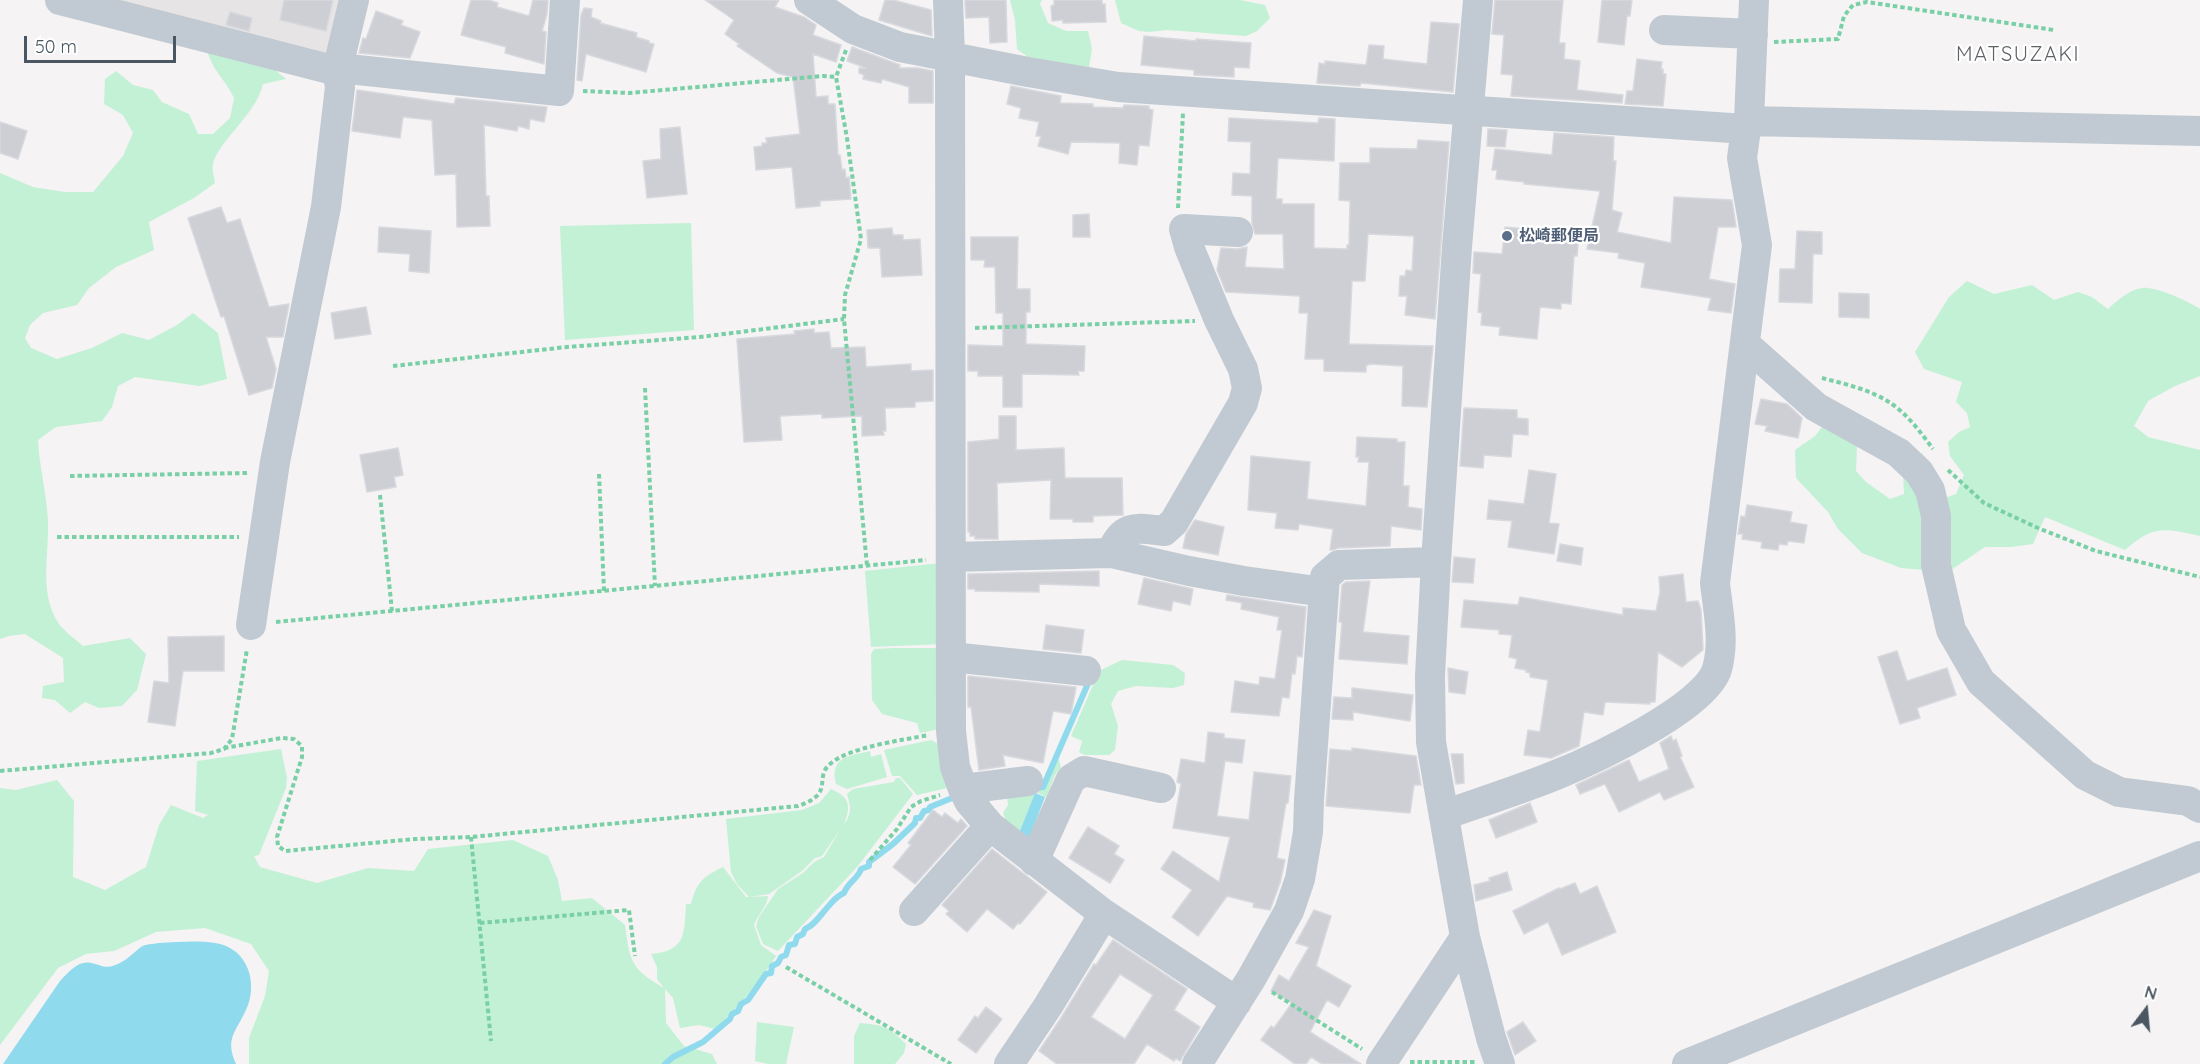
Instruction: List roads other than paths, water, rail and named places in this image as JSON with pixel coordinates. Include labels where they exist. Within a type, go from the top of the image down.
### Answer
[{"type":"street","points":[[60,0],[337,71],[359,70],[559,91],[565,0]]},
{"type":"street","points":[[251,625],[274,473],[326,207],[340,87],[337,71],[354,0]]},
{"type":"street","points":[[809,0],[853,29],[900,46],[1118,87],[1470,111],[1747,125],[2200,131]]},
{"type":"street","points":[[948,0],[951,731],[955,767],[969,801],[990,826],[1034,861],[1104,914],[1244,991]]},
{"type":"street","points":[[1479,0],[1457,247],[1436,562],[1430,676],[1431,742],[1465,937],[1491,1038],[1500,1063]]},
{"type":"street","points":[[1444,815],[1567,770],[1656,726],[1708,687],[1717,670],[1721,636],[1715,583],[1757,245],[1742,158],[1747,125],[1754,0]]},
{"type":"street","points":[[1664,30],[1753,39]]},
{"type":"street","points":[[1112,553],[1117,540],[1125,531],[1142,528],[1164,531],[1174,522],[1243,403],[1247,388],[1243,369],[1219,320],[1184,229],[1238,232]]},
{"type":"street","points":[[1746,345],[1816,407],[1899,453],[1919,472],[1930,490],[1936,516],[1936,565],[1951,630],[1981,682],[2085,775],[2119,792],[2188,801],[2200,808]]},
{"type":"street","points":[[951,557],[1112,553],[1233,579],[1324,592]]},
{"type":"street","points":[[1197,1064],[1244,991],[1288,911],[1300,879],[1308,832],[1325,577],[1339,565],[1436,562]]},
{"type":"street","points":[[951,657],[1086,671]]},
{"type":"street","points":[[1034,861],[1071,779],[1078,774],[1084,771],[1161,788]]},
{"type":"street","points":[[963,789],[1028,781]]},
{"type":"street","points":[[914,911],[990,826]]},
{"type":"street","points":[[1686,1064],[2200,856]]},
{"type":"street","points":[[1009,1064],[1048,1006],[1104,914]]},
{"type":"street","points":[[1381,1063],[1465,937]]},
{"type":"water","points":[[1035,793],[1045,797],[1027,844],[1018,836]]},
{"type":"water","points":[[194,941],[215,943],[227,946],[243,960],[251,980],[251,991],[245,1012],[231,1042],[236,1064],[3,1064],[60,981],[74,968],[82,963],[113,966],[143,946]]},
{"type":"waterway","points":[[1036,788],[1043,787],[1090,679]]},
{"type":"waterway","points":[[665,1064],[673,1057],[703,1042],[730,1019],[741,1004],[748,1000],[766,974],[771,973],[772,966],[786,955],[789,945],[795,944],[797,937],[803,934],[805,929],[844,893],[861,869],[869,866],[869,862],[893,844],[915,823],[916,818],[920,818],[930,807],[957,796]]},
{"type":"place","name":"松崎郵便局","points":[[1507,236]]},
{"type":"district","name":"MATSUZAKI","points":[[2018,55]]}]
